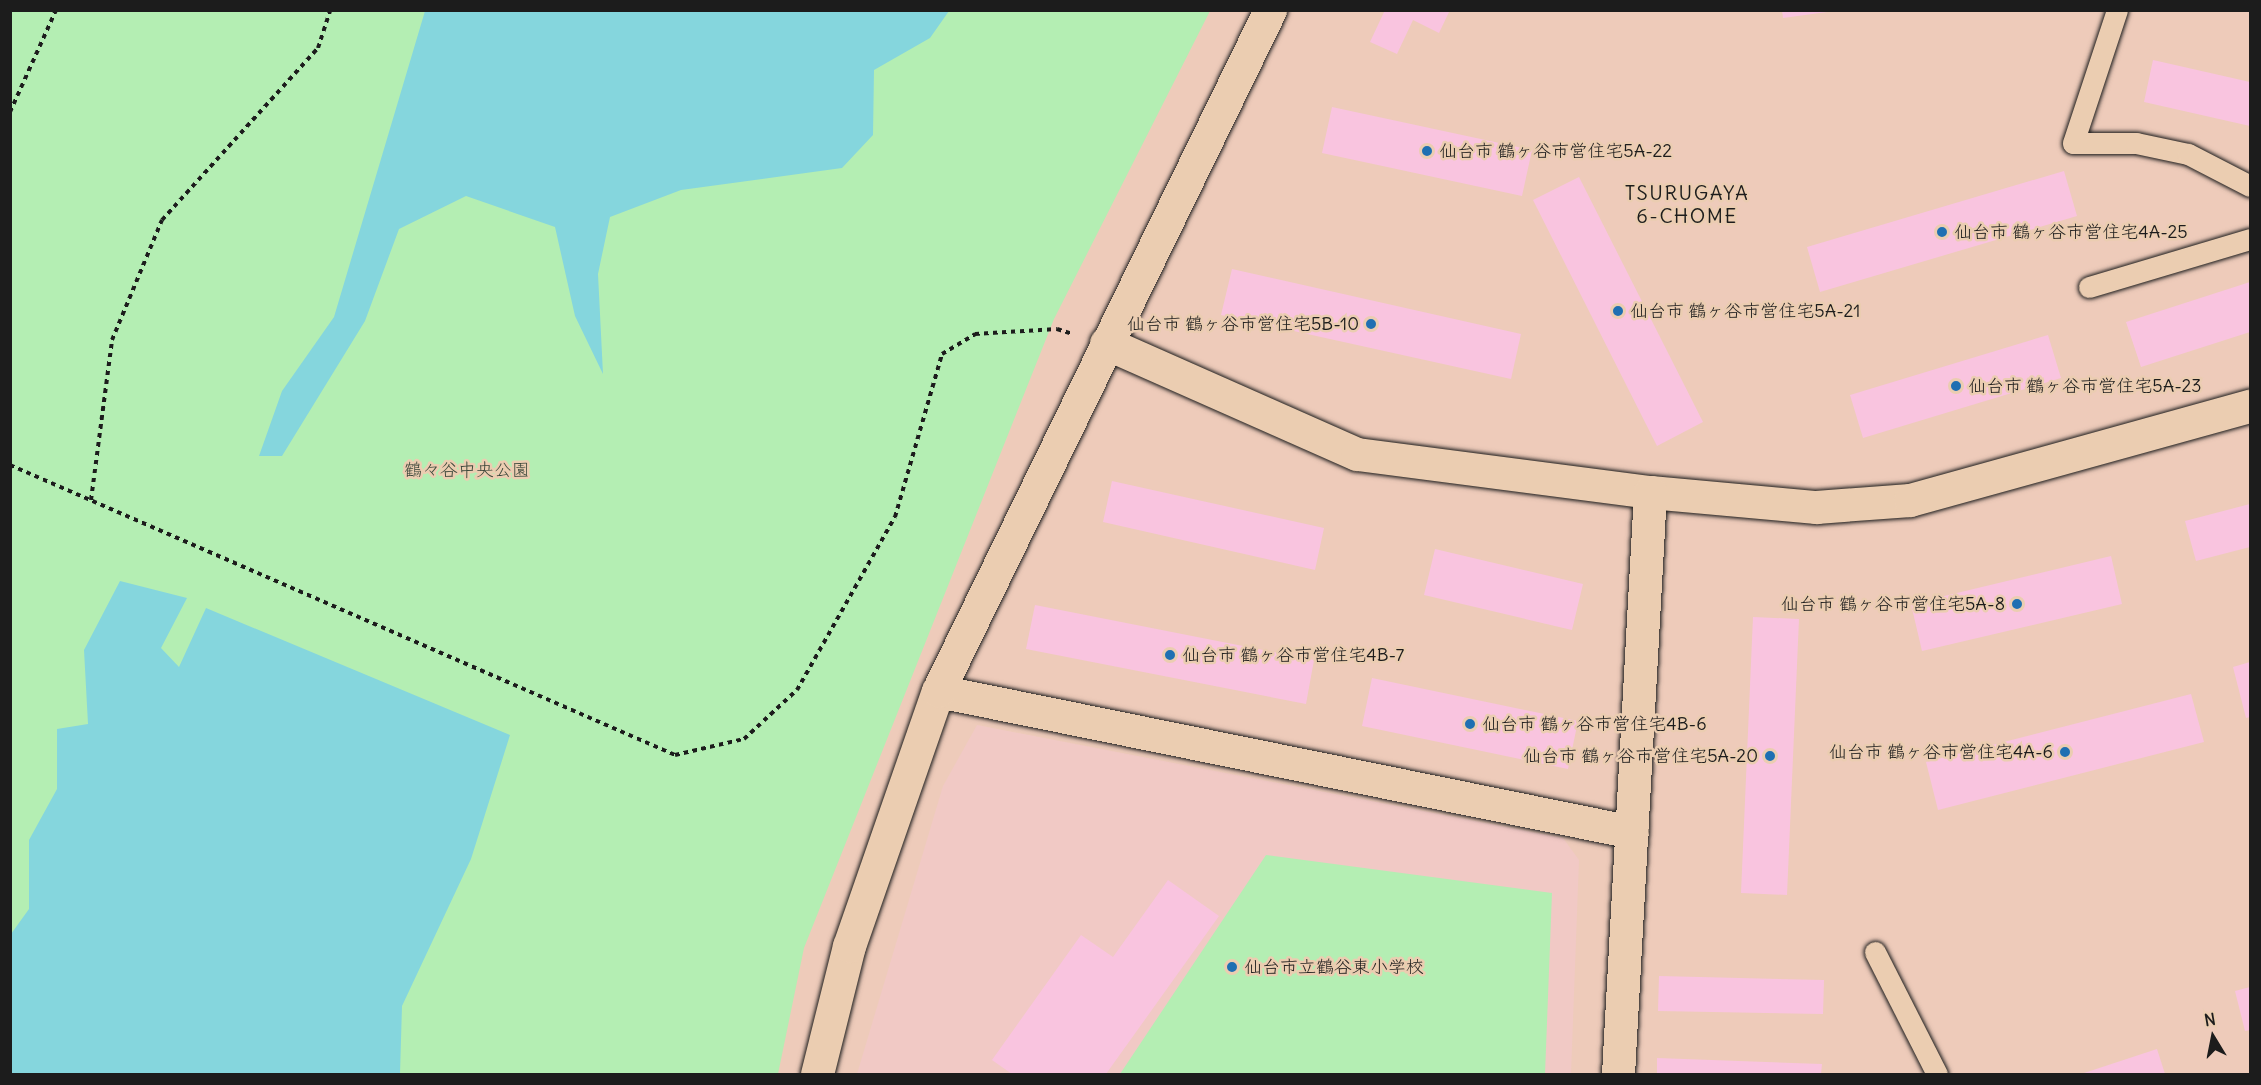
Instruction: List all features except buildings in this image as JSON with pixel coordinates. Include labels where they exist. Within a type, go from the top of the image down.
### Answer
[{"type":"street","points":[[817,1074],[849,946],[938,691],[1270,10]]},
{"type":"street","points":[[1106,343],[1357,454],[1650,492],[1816,507],[1910,500],[2250,406]]},
{"type":"street","points":[[1618,1074],[1650,492]]},
{"type":"street","points":[[938,691],[1632,832]]},
{"type":"lane","points":[[2117,10],[2073,143],[2136,143],[2188,154],[2250,186]]},
{"type":"lane","points":[[2090,288],[2250,239]]},
{"type":"lane","points":[[1875,952],[1937,1074]]},
{"type":"path","points":[[10,112],[56,10]]},
{"type":"path","points":[[91,500],[112,340],[162,220],[318,48],[330,10]]},
{"type":"path","points":[[10,465],[675,755],[744,739],[797,690],[895,517],[942,354],[975,334],[1057,329],[1106,343]]},
{"type":"shaded area","name":"仙台市立鶴谷東小学校","points":[[977,725],[1563,838],[1579,860],[1571,1074],[857,1074],[943,786]]},
{"type":"green space","name":"鶴々谷中央公園","points":[[10,11],[1210,11],[1054,319],[804,948],[778,1074],[11,1074]]},
{"type":"green space","points":[[1266,855],[1552,893],[1545,1074],[1120,1074]]},
{"type":"water","points":[[425,10],[949,11],[930,38],[874,70],[873,135],[842,168],[681,190],[610,217],[598,274],[603,374],[575,316],[555,227],[466,196],[399,229],[365,321],[282,456],[259,456],[282,391],[334,317]]},
{"type":"water","points":[[120,581],[187,598],[161,648],[179,667],[206,608],[510,735],[471,859],[402,1006],[400,1074],[11,1074],[11,934],[29,909],[29,840],[57,789],[57,729],[88,724],[84,650]]},
{"type":"place","name":"仙台市 鶴ヶ谷市営住宅5A-22","points":[[1427,151]]},
{"type":"place","name":"仙台市 鶴ヶ谷市営住宅4A-25","points":[[1942,232]]},
{"type":"place","name":"仙台市 鶴ヶ谷市営住宅5A-21","points":[[1618,311]]},
{"type":"place","name":"仙台市 鶴ヶ谷市営住宅5B-10","points":[[1371,324]]},
{"type":"place","name":"仙台市 鶴ヶ谷市営住宅5A-23","points":[[1956,386]]},
{"type":"place","name":"仙台市 鶴ヶ谷市営住宅5A-8","points":[[2017,604]]},
{"type":"place","name":"仙台市 鶴ヶ谷市営住宅4B-7","points":[[1170,655]]},
{"type":"place","name":"仙台市 鶴ヶ谷市営住宅4B-6","points":[[1470,724]]},
{"type":"place","name":"仙台市 鶴ヶ谷市営住宅4A-6","points":[[2065,752]]},
{"type":"place","name":"仙台市 鶴ヶ谷市営住宅5A-20","points":[[1770,756]]},
{"type":"place","name":"仙台市立鶴谷東小学校","points":[[1232,967]]},
{"type":"district","name":"TSURUGAYA 6-CHOME","points":[[1687,204]]}]
